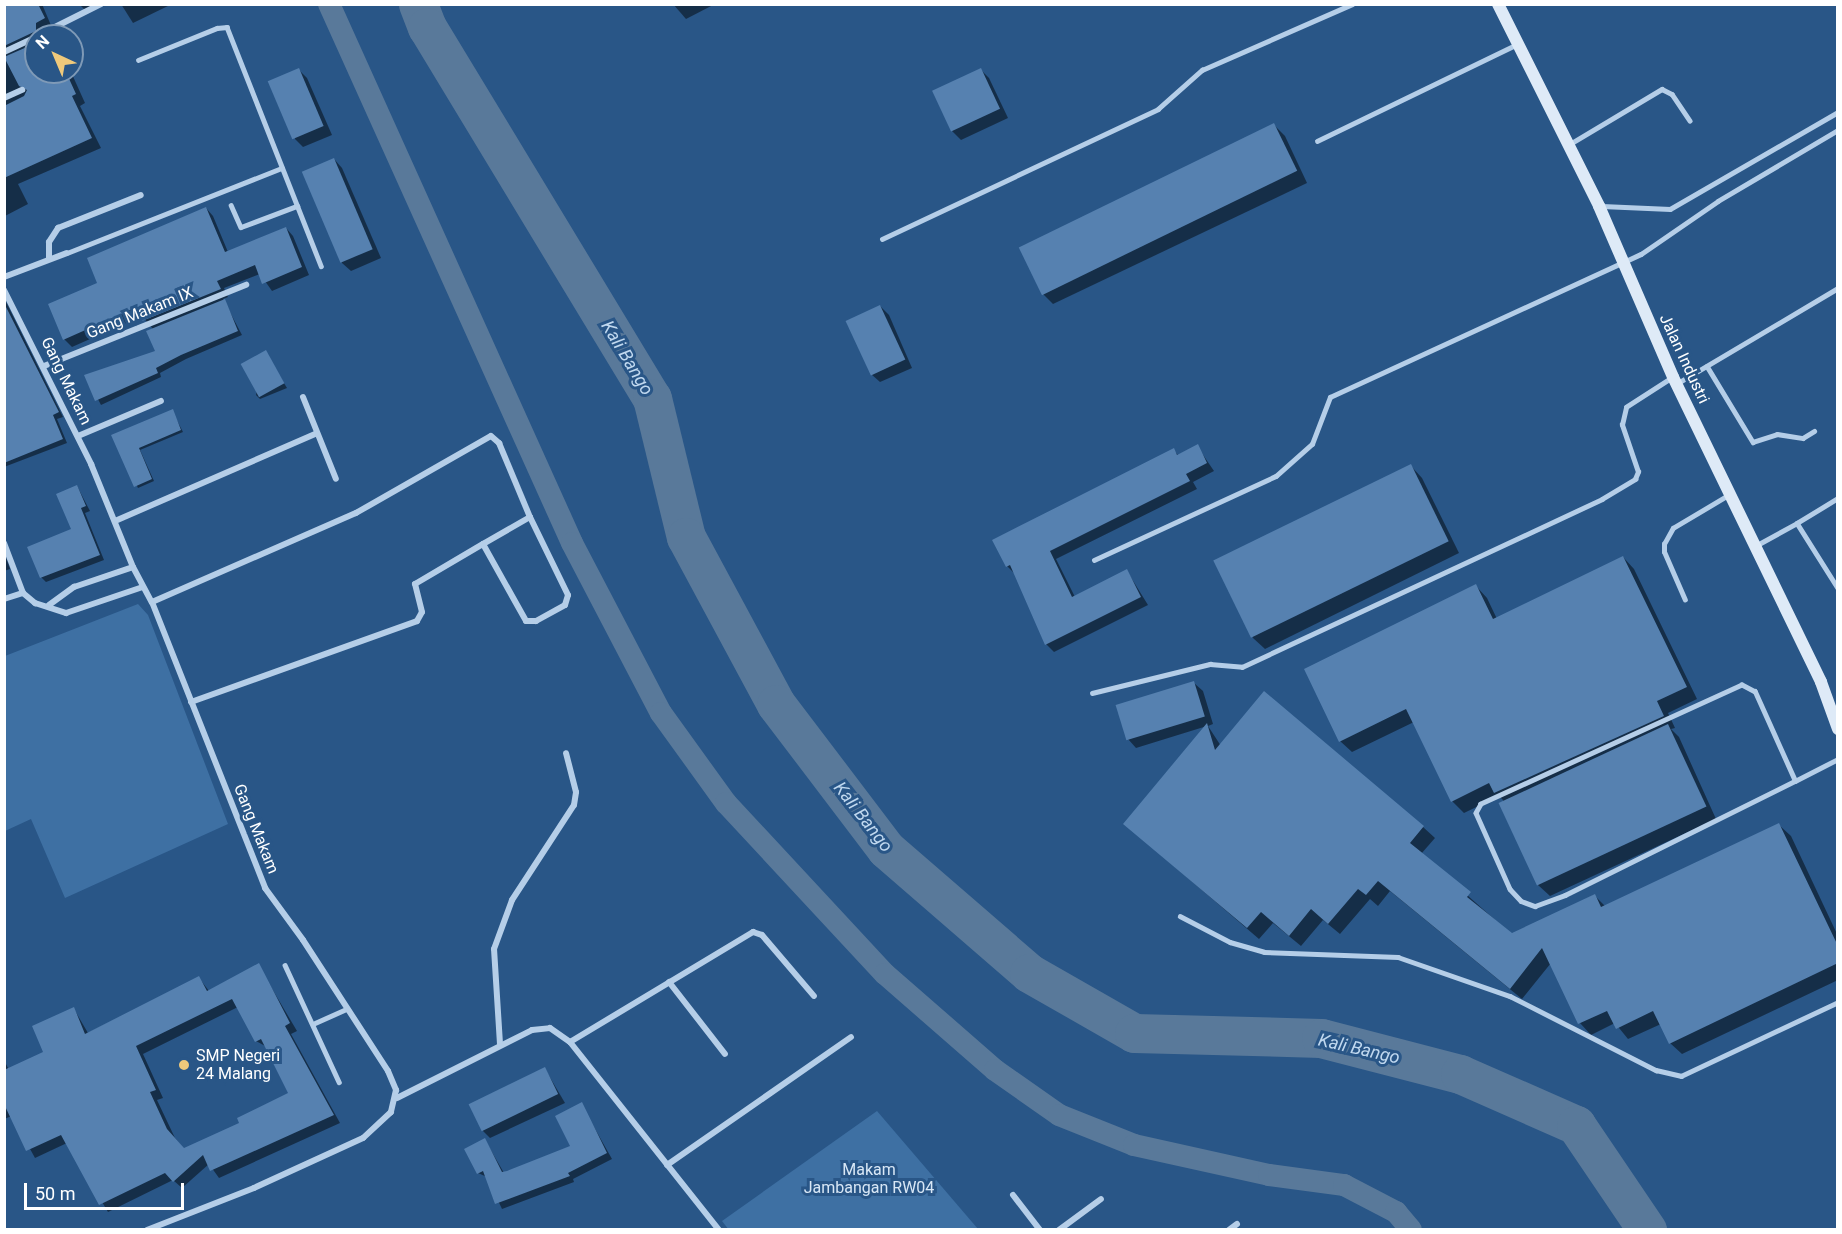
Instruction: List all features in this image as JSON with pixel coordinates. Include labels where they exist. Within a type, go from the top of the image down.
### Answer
[{"type":"street","points":[[61,24],[101,4]]},
{"type":"street","name":"Jalan Industri","points":[[1498,4],[1599,206],[1675,381],[1821,682],[1838,729]]},
{"type":"street","points":[[4,52],[24,42]]},
{"type":"street","points":[[4,98],[22,90]]},
{"type":"street","points":[[49,259],[49,242],[58,228],[141,195]]},
{"type":"street","points":[[4,277],[67,253]]},
{"type":"street","name":"Gang Makam IX","points":[[44,366],[246,285]]},
{"type":"street","name":"Gang Makam","points":[[4,290],[78,436],[133,567],[152,602],[265,888],[388,1071],[397,1098]]},
{"type":"street","points":[[303,397],[336,479]]},
{"type":"street","points":[[78,436],[161,401]]},
{"type":"street","points":[[115,521],[317,433]]},
{"type":"street","points":[[152,602],[356,513],[486,436],[499,443],[530,517],[568,595],[565,605],[528,622],[483,544]]},
{"type":"street","points":[[191,702],[417,621],[422,612],[415,584],[530,517]]},
{"type":"street","points":[[4,543],[23,593],[35,603],[49,605],[61,613],[74,611],[143,586]]},
{"type":"street","points":[[49,605],[74,587],[133,567]]},
{"type":"street","points":[[4,599],[23,593]]},
{"type":"street","points":[[500,1044],[494,949],[512,900],[574,805],[576,792],[567,753]]},
{"type":"street","points":[[570,1042],[753,932],[762,935],[814,996]]},
{"type":"street","points":[[669,982],[725,1054]]},
{"type":"street","points":[[147,1230],[349,1145],[384,1121],[397,1098],[500,1044],[542,1027],[561,1033],[570,1042],[719,1230]]},
{"type":"street","points":[[667,1165],[851,1036]]},
{"type":"street","points":[[1013,1195],[1040,1230]]},
{"type":"street","points":[[1059,1230],[1101,1199]]},
{"type":"street","points":[[1229,1230],[1237,1224]]},
{"type":"lane","points":[[882,239],[1169,103],[1202,70],[1352,4]]},
{"type":"lane","points":[[138,60],[217,28],[227,27],[321,266]]},
{"type":"lane","points":[[1317,141],[1519,44]]},
{"type":"lane","points":[[1567,145],[1662,89],[1672,94],[1690,121]]},
{"type":"lane","points":[[1599,206],[1670,208],[1838,112]]},
{"type":"lane","points":[[1094,560],[1276,476],[1312,444],[1330,398],[1623,263],[1838,130]]},
{"type":"lane","points":[[67,253],[282,168]]},
{"type":"lane","points":[[231,205],[241,227],[297,206]]},
{"type":"lane","points":[[1092,693],[1210,664],[1242,667],[1602,499],[1635,478],[1638,472],[1622,425],[1626,407],[1707,366],[1838,288]]},
{"type":"lane","points":[[1707,366],[1753,442],[1777,434],[1803,438],[1814,432]]},
{"type":"lane","points":[[1684,600],[1664,552],[1664,544],[1673,528],[1730,493]]},
{"type":"lane","points":[[1756,545],[1838,498]]},
{"type":"lane","points":[[1797,523],[1838,588]]},
{"type":"lane","points":[[1795,781],[1755,692],[1742,685],[1481,804],[1476,813],[1510,889],[1521,902],[1535,906],[1565,895],[1795,781],[1838,759]]},
{"type":"lane","points":[[1180,916],[1230,942],[1264,952],[1398,957],[1510,996],[1656,1070],[1681,1076],[1838,1002]]},
{"type":"lane","points":[[285,965],[315,1023],[339,1082]]},
{"type":"lane","points":[[315,1023],[346,1009]]},
{"type":"green space","points":[[138,604],[148,615],[228,824],[65,898],[31,819],[5,831],[5,656]]},
{"type":"green space","name":"Makam Jambangan RW04","points":[[877,1111],[978,1229],[729,1230],[722,1221]]},
{"type":"building","points":[[4,4],[38,4],[45,18],[36,24],[24,24],[24,37],[4,46]]},
{"type":"building","points":[[24,48],[24,84],[71,84],[76,94],[72,96],[92,138],[4,178],[4,106],[24,96],[27,90],[19,86],[4,57]]},
{"type":"building","points":[[299,68],[324,126],[292,139],[268,81]]},
{"type":"building","points":[[981,68],[1000,109],[951,132],[932,91]]},
{"type":"building","points":[[1274,123],[1297,171],[1042,295],[1019,247]]},
{"type":"building","points":[[334,158],[373,249],[340,263],[302,172]]},
{"type":"building","points":[[206,207],[225,252],[286,227],[302,267],[262,284],[255,265],[217,281],[221,289],[142,321],[137,307],[63,340],[48,304],[97,283],[87,258]]},
{"type":"building","points":[[225,299],[238,331],[181,355],[156,368],[158,373],[95,401],[84,375],[155,351],[146,331]]},
{"type":"building","points":[[4,303],[59,412],[53,415],[63,439],[4,463]]},
{"type":"building","points":[[880,305],[905,359],[871,375],[846,321]]},
{"type":"building","points":[[266,350],[284,383],[259,397],[241,364]]},
{"type":"building","points":[[173,409],[181,430],[139,448],[152,479],[134,487],[111,435]]},
{"type":"building","points":[[1198,444],[1207,463],[1186,474],[1190,481],[1050,551],[1072,597],[1127,569],[1141,597],[1045,645],[1010,565],[1006,567],[992,540],[1174,448],[1177,455]]},
{"type":"building","points":[[1411,464],[1449,541],[1251,638],[1213,560]]},
{"type":"building","points":[[77,485],[86,506],[81,508],[100,555],[40,578],[27,547],[71,529],[56,494]]},
{"type":"building","points":[[1623,556],[1687,687],[1657,701],[1664,716],[1494,793],[1489,783],[1451,802],[1406,709],[1339,742],[1304,669],[1476,584],[1493,619]]},
{"type":"building","points":[[1194,681],[1205,716],[1126,740],[1116,705]]},
{"type":"building","points":[[1264,691],[1424,826],[1410,843],[1471,892],[1467,897],[1512,933],[1595,894],[1601,907],[1779,823],[1838,946],[1838,963],[1669,1044],[1653,1011],[1616,1029],[1607,1011],[1578,1024],[1542,948],[1510,989],[1378,881],[1366,895],[1358,889],[1328,924],[1311,909],[1289,936],[1261,912],[1247,928],[1123,824],[1207,723],[1215,750]]},
{"type":"building","points":[[1668,724],[1706,806],[1537,886],[1499,803]]},
{"type":"building","points":[[259,963],[290,1023],[285,1026],[334,1115],[210,1171],[203,1155],[173,1182],[165,1173],[99,1205],[61,1135],[26,1151],[4,1104],[4,1070],[43,1052],[32,1026],[74,1007],[85,1034],[199,976],[207,991]],"holes":[[[232,999],[255,1042],[261,1039],[288,1093],[237,1118],[239,1123],[184,1148],[167,1129],[150,1092],[156,1090],[136,1046]]]},
{"type":"building","points":[[545,1067],[558,1094],[482,1131],[469,1104]]},
{"type":"building","points":[[582,1102],[607,1153],[568,1173],[570,1176],[495,1204],[483,1171],[477,1174],[464,1149],[485,1138],[502,1172],[570,1146],[555,1116]]},
{"type":"waterway","name":"Kali Bango","points":[[329,4],[572,543],[661,713],[726,803],[885,974],[995,1070],[1059,1115],[1134,1145],[1269,1175],[1344,1185],[1396,1212],[1411,1230]]},
{"type":"waterway","name":"Kali Bango","points":[[418,4],[427,27],[652,398],[686,537],[776,704],[886,849],[1029,973],[1134,1033],[1321,1038],[1460,1074],[1576,1125],[1647,1230]]},
{"type":"place","name":"SMP Negeri 24 Malang","points":[[184,1065]]}]
